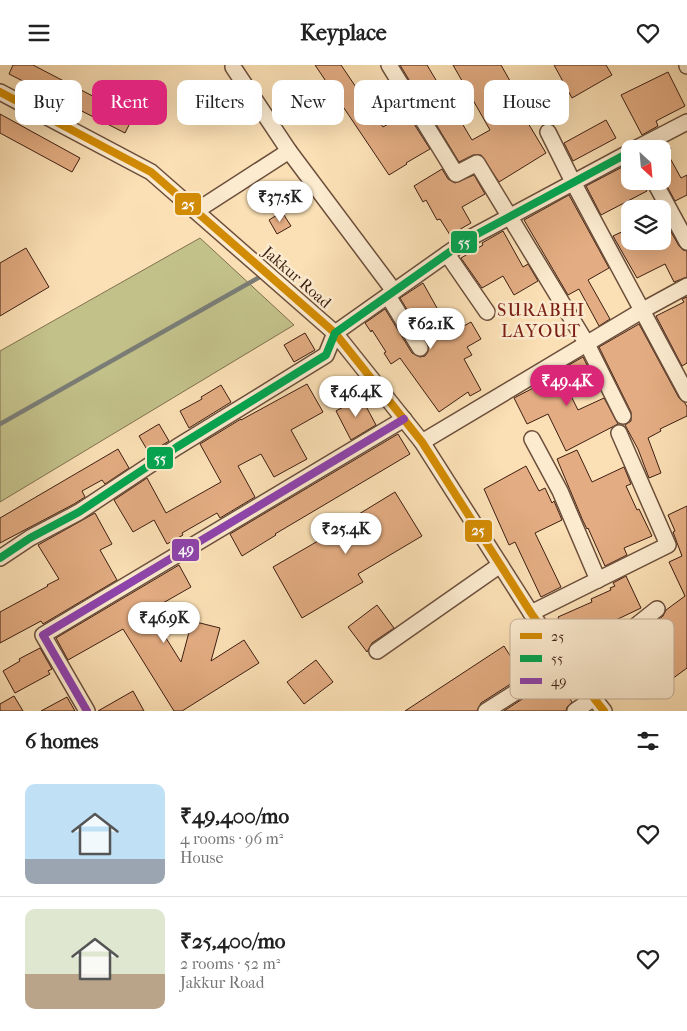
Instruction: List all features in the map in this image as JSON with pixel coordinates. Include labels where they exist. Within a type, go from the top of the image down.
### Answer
[{"type":"street","points":[[389,65],[456,174],[477,163],[511,216],[587,344],[623,416]]},
{"type":"street","points":[[233,67],[289,151],[391,294],[420,348]]},
{"type":"street","name":"Jakkur Road","points":[[0,92],[151,172],[335,333],[422,442],[536,619]]},
{"type":"street","points":[[653,140],[687,122]]},
{"type":"street","points":[[548,131],[573,182],[687,394]]},
{"type":"street","points":[[196,211],[289,151]]},
{"type":"street","points":[[0,559],[30,538],[79,513],[177,447],[326,355],[335,333],[468,239],[621,157]]},
{"type":"street","points":[[659,190],[687,241]]},
{"type":"street","points":[[447,254],[486,312]]},
{"type":"street","points":[[422,442],[643,310],[687,286]]},
{"type":"street","points":[[87,711],[43,635],[404,419]]},
{"type":"street","points":[[532,613],[668,545],[618,433]]},
{"type":"street","points":[[532,439],[560,491],[598,580]]},
{"type":"street","points":[[377,651],[500,565]]},
{"type":"street","points":[[644,619],[657,609]]},
{"type":"street","points":[[486,711],[510,696]]},
{"type":"street","points":[[575,711],[593,699]]},
{"type":"street","name":"Jakkur Road","points":[[595,699],[604,711]]},
{"type":"shaded area","points":[[200,238],[294,325],[0,502],[0,351]]},
{"type":"building","points":[[13,65],[33,65],[62,80],[21,80],[9,74]]},
{"type":"building","points":[[315,65],[341,65],[354,84],[354,123],[344,108],[344,80],[325,80]]},
{"type":"building","points":[[400,65],[427,65],[436,80],[409,80]]},
{"type":"building","points":[[453,65],[501,65],[509,80],[484,80],[484,119],[474,102],[474,80],[462,80]]},
{"type":"building","points":[[554,65],[606,65],[612,75],[572,98],[569,92],[569,80],[562,80]]},
{"type":"building","points":[[668,72],[685,106],[656,121],[658,126],[642,135],[621,95]]},
{"type":"building","points":[[82,90],[92,96],[92,116],[82,111]]},
{"type":"building","points":[[0,114],[15,122],[15,125],[20,125],[80,158],[72,172],[0,133]]},
{"type":"building","points":[[606,120],[616,138],[573,161],[564,143]]},
{"type":"building","points":[[109,125],[129,125],[125,133]]},
{"type":"building","points":[[355,125],[382,125],[383,127],[386,125],[415,125],[430,149],[389,175]]},
{"type":"building","points":[[436,125],[463,125],[472,140],[490,130],[487,125],[529,125],[546,153],[499,182],[481,155],[473,155],[459,162]]},
{"type":"building","points":[[671,160],[681,178],[687,175],[687,195],[675,201],[669,190],[671,190]]},
{"type":"building","points":[[621,168],[621,190],[647,191],[630,200],[621,200],[621,205],[601,215],[586,186]]},
{"type":"building","points":[[442,169],[448,179],[455,183],[474,175],[485,194],[462,207],[471,223],[450,235],[440,219],[437,220],[426,200],[423,202],[414,186]]},
{"type":"building","points":[[569,195],[609,268],[588,280],[610,319],[599,326],[579,289],[568,295],[524,220]]},
{"type":"building","points":[[282,212],[291,226],[277,234],[269,220]]},
{"type":"building","points":[[503,231],[523,267],[528,264],[538,281],[514,295],[503,276],[482,288],[461,258]]},
{"type":"building","points":[[621,232],[621,250],[613,236]]},
{"type":"building","points":[[671,232],[679,246],[687,251],[687,277],[674,282],[665,264],[637,278],[621,250],[671,250]]},
{"type":"building","points":[[26,248],[49,287],[0,316],[0,263]]},
{"type":"building","points":[[423,283],[451,333],[471,322],[481,339],[467,347],[472,355],[464,359],[481,390],[470,396],[468,392],[439,412],[400,358],[391,364],[384,353],[386,352],[372,330],[371,332],[365,323],[385,309],[412,353],[420,357],[425,356],[428,352],[428,344],[400,298]]},
{"type":"building","points":[[687,297],[687,363],[682,366],[656,316],[684,302],[682,299]]},
{"type":"building","points":[[639,324],[679,398],[687,407],[687,416],[660,429],[661,431],[648,438],[661,473],[649,478],[638,449],[625,425],[631,421],[631,412],[599,347]]},
{"type":"building","points":[[305,333],[315,350],[294,362],[284,345]]},
{"type":"building","points":[[583,357],[592,375],[567,388],[578,410],[604,398],[618,424],[566,451],[548,414],[527,424],[514,398],[562,373],[560,370]]},
{"type":"building","points":[[307,384],[323,412],[291,430],[307,459],[274,477],[261,454],[238,466],[255,497],[220,518],[217,513],[167,544],[154,520],[133,532],[114,500],[147,478],[166,513],[221,482],[200,444],[241,419]]},
{"type":"building","points":[[221,385],[231,402],[189,428],[180,411],[202,399],[201,397]]},
{"type":"building","points":[[361,397],[376,425],[351,440],[336,411]]},
{"type":"building","points":[[159,424],[169,441],[149,453],[139,436]]},
{"type":"building","points":[[398,434],[410,454],[275,534],[242,556],[230,534]]},
{"type":"building","points":[[118,449],[129,468],[105,484],[102,480],[82,491],[85,497],[74,504],[0,543],[0,518]]},
{"type":"building","points":[[577,450],[592,482],[624,467],[631,484],[626,486],[652,536],[624,548],[627,555],[605,566],[583,521],[557,459]]},
{"type":"building","points":[[526,466],[539,491],[545,488],[552,503],[554,501],[562,520],[535,533],[561,587],[541,597],[515,542],[509,545],[484,489]]},
{"type":"building","points":[[395,492],[422,536],[358,574],[363,582],[302,618],[273,567],[337,530],[336,528]]},
{"type":"building","points":[[687,506],[687,668],[674,678],[674,619],[659,619],[666,610],[685,596],[669,562],[682,556],[668,515]]},
{"type":"building","points":[[95,513],[112,544],[100,550],[117,580],[43,624],[41,621],[0,643],[0,612],[59,579],[38,545]]},
{"type":"building","points":[[179,565],[191,587],[149,611],[181,662],[192,621],[220,628],[211,661],[244,640],[259,663],[182,711],[174,711],[123,629],[68,660],[56,638]]},
{"type":"building","points":[[626,576],[641,608],[618,619],[559,619],[558,617],[592,602],[591,599],[611,590],[610,588],[615,586],[613,583]]},
{"type":"building","points":[[377,605],[394,628],[372,643],[367,652],[348,627]]},
{"type":"building","points":[[504,646],[510,655],[510,684],[481,703],[477,711],[405,711]]},
{"type":"building","points":[[40,648],[52,669],[48,671],[50,674],[15,693],[3,671],[20,661],[19,659]]},
{"type":"building","points":[[316,660],[333,682],[304,704],[287,682]]},
{"type":"building","points":[[133,691],[144,711],[98,711]]},
{"type":"building","points":[[14,696],[23,711],[0,711],[0,704]]},
{"type":"building","points":[[67,697],[75,711],[41,711]]},
{"type":"building","points":[[522,699],[570,699],[572,702],[566,711],[504,711]]},
{"type":"waterway","points":[[0,424],[258,278]]},
{"type":"transit line","name":"25","points":[[0,92],[151,172],[335,333],[422,442],[535,619]]},
{"type":"transit line","name":"55","points":[[0,558],[30,538],[79,512],[177,447],[326,355],[335,333],[468,239],[621,157]]},
{"type":"transit line","name":"49","points":[[87,711],[43,635],[404,419]]},
{"type":"transit line","name":"25","points":[[595,699],[604,711]]},
{"type":"district","name":"SURABHI LAYOUT","points":[[541,320]]}]
